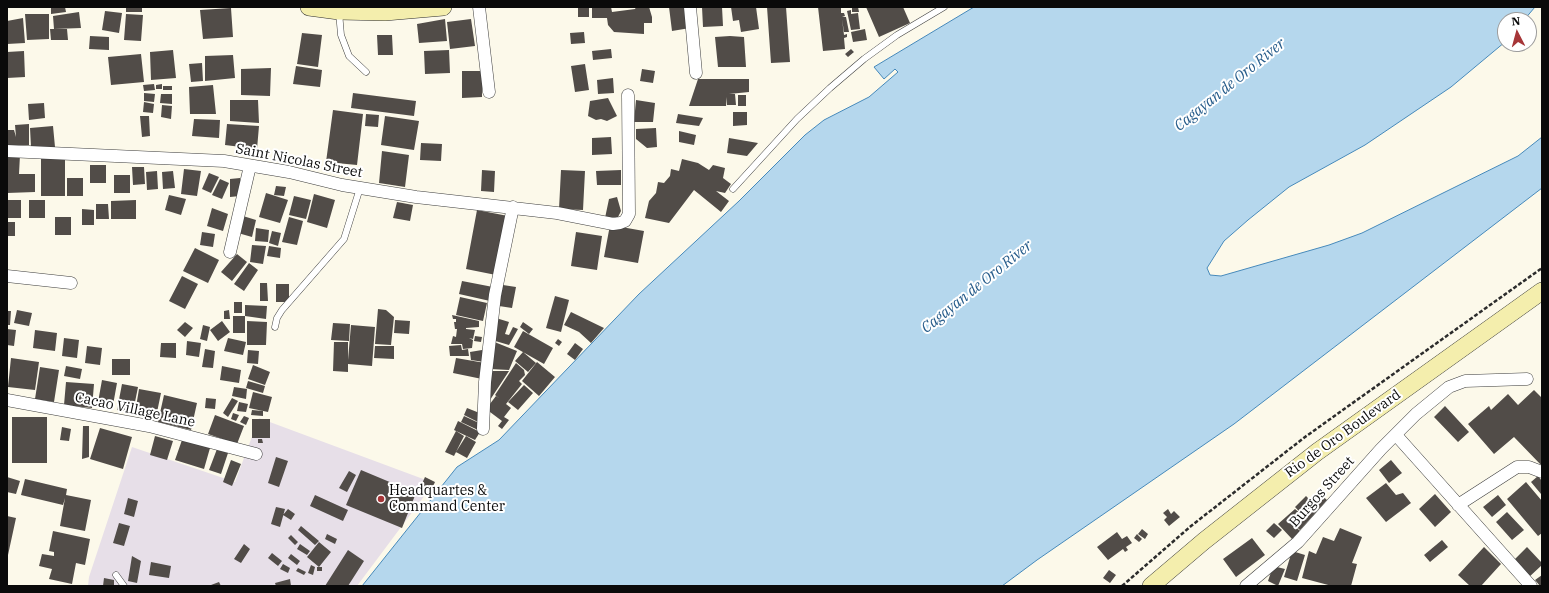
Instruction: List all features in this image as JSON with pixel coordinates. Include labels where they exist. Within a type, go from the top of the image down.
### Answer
[{"type":"main road","points":[[309,7],[339,11],[385,12],[443,7]]},
{"type":"main road","name":"Rio de Oro Boulevard","points":[[1151,586],[1204,541],[1317,452],[1542,291]]},
{"type":"street","points":[[479,7],[488,92]]},
{"type":"street","points":[[690,7],[696,73]]},
{"type":"street","name":"Saint Nicolas Street","points":[[7,151],[224,162],[289,172],[360,188],[416,197],[557,213],[613,224],[625,221],[629,214],[628,95]]},
{"type":"street","points":[[230,252],[250,166]]},
{"type":"street","points":[[482,429],[496,294],[513,207]]},
{"type":"street","points":[[7,276],[71,283]]},
{"type":"street","name":"Burgos Street","points":[[1246,586],[1298,542],[1416,414],[1449,387],[1465,381],[1527,379]]},
{"type":"street","name":"Cacao Village Lane","points":[[7,400],[149,426],[256,454]]},
{"type":"street","points":[[1396,435],[1531,586]]},
{"type":"street","points":[[1458,505],[1517,467],[1529,467],[1542,472]]},
{"type":"lane","points":[[733,189],[797,119],[830,88],[864,59],[897,35],[944,7]]},
{"type":"lane","points":[[339,11],[341,35],[349,56],[366,72]]},
{"type":"lane","points":[[275,327],[277,318],[282,310],[344,239],[360,188]]},
{"type":"lane","points":[[116,575],[124,586]]},
{"type":"shaded area","points":[[259,418],[434,483],[357,586],[88,586],[89,577],[132,447],[235,482]]},
{"type":"water","name":"Cagayan de Oro River","points":[[974,7],[1535,7],[1531,12],[1497,12],[1497,49],[1451,87],[1365,145],[1289,187],[1224,241],[1207,268],[1210,275],[1221,276],[1329,245],[1362,233],[1518,156],[1542,137],[1542,188],[1234,424],[1037,560],[1002,586],[362,586],[457,467],[499,440],[639,294],[739,201],[805,135],[824,120],[869,97],[898,72],[895,69],[884,79],[874,67]]},
{"type":"building","points":[[51,7],[65,7],[66,12],[51,14]]},
{"type":"building","points":[[126,7],[142,7],[142,12],[126,12]]},
{"type":"building","points":[[578,7],[589,7],[589,17],[578,17]]},
{"type":"building","points":[[592,7],[611,7],[612,12],[635,9],[636,7],[649,7],[652,23],[644,23],[644,34],[614,32],[608,25],[607,18],[592,18]]},
{"type":"building","points":[[669,7],[687,7],[690,28],[672,31]]},
{"type":"building","points":[[702,7],[722,7],[723,26],[703,27]]},
{"type":"building","points":[[731,7],[756,7],[759,29],[741,32],[739,20],[733,21]]},
{"type":"building","points":[[767,7],[786,7],[790,62],[771,63]]},
{"type":"building","points":[[818,7],[841,7],[841,13],[844,13],[845,16],[842,17],[846,17],[849,32],[844,32],[842,19],[844,35],[847,34],[847,37],[844,38],[845,49],[823,51]]},
{"type":"building","points":[[852,7],[858,7],[859,12],[852,12]]},
{"type":"building","points":[[866,7],[903,7],[910,23],[879,37]]},
{"type":"building","points":[[231,8],[233,37],[203,39],[200,10]]},
{"type":"building","points":[[851,10],[851,14],[858,13],[860,29],[851,30],[847,11]]},
{"type":"building","points":[[105,11],[122,13],[119,33],[102,30]]},
{"type":"building","points":[[79,12],[81,28],[54,29],[53,16]]},
{"type":"building","points":[[25,14],[49,14],[49,39],[27,40]]},
{"type":"building","points":[[126,14],[143,15],[141,41],[124,40]]},
{"type":"building","points":[[23,18],[25,43],[7,44],[7,21]]},
{"type":"building","points":[[445,19],[447,41],[419,43],[417,24]]},
{"type":"building","points":[[471,19],[475,46],[450,49],[447,22]]},
{"type":"building","points":[[50,29],[67,29],[68,40],[51,40]]},
{"type":"building","points":[[865,29],[867,40],[853,42],[851,32]]},
{"type":"building","points":[[584,32],[585,43],[571,44],[570,33]]},
{"type":"building","points":[[302,33],[322,35],[318,67],[297,64]]},
{"type":"building","points":[[377,35],[392,35],[393,55],[378,55]]},
{"type":"building","points":[[90,36],[109,37],[109,50],[89,49]]},
{"type":"building","points":[[715,37],[744,37],[746,67],[718,67]]},
{"type":"building","points":[[611,49],[612,58],[593,60],[592,51]]},
{"type":"building","points":[[851,49],[854,52],[848,57],[845,54]]},
{"type":"building","points":[[173,50],[176,78],[151,80],[150,52]]},
{"type":"building","points":[[449,50],[450,73],[425,74],[424,51]]},
{"type":"building","points":[[24,51],[25,77],[7,78],[7,52]]},
{"type":"building","points":[[141,54],[144,82],[111,85],[108,57]]},
{"type":"building","points":[[233,55],[235,78],[205,81],[205,56]]},
{"type":"building","points":[[202,63],[203,81],[191,82],[189,64]]},
{"type":"building","points":[[585,64],[589,90],[575,92],[571,66]]},
{"type":"building","points":[[296,66],[322,70],[320,87],[293,84]]},
{"type":"building","points":[[271,68],[270,96],[241,95],[241,69]]},
{"type":"building","points":[[642,69],[655,71],[653,83],[640,81]]},
{"type":"building","points":[[462,71],[482,71],[482,97],[462,98]]},
{"type":"building","points":[[613,78],[614,93],[598,94],[597,80]]},
{"type":"building","points":[[698,79],[749,79],[749,92],[729,94],[735,94],[736,105],[727,105],[727,97],[726,106],[689,106]]},
{"type":"building","points":[[154,84],[155,90],[144,91],[143,85]]},
{"type":"building","points":[[162,84],[162,89],[156,89],[156,85]]},
{"type":"building","points":[[213,85],[216,114],[190,114],[189,87]]},
{"type":"building","points":[[163,86],[172,86],[172,90],[163,90]]},
{"type":"building","points":[[144,93],[155,94],[154,102],[144,101]]},
{"type":"building","points":[[353,93],[416,101],[414,116],[351,108]]},
{"type":"building","points":[[161,94],[172,94],[172,104],[160,103]]},
{"type":"building","points":[[738,95],[746,95],[746,106],[738,106]]},
{"type":"building","points":[[608,98],[617,116],[607,121],[601,119],[596,120],[588,116],[590,101]]},
{"type":"building","points":[[230,100],[258,100],[259,123],[230,121]]},
{"type":"building","points":[[636,100],[655,103],[653,122],[634,122]]},
{"type":"building","points":[[144,102],[154,104],[153,113],[143,112]]},
{"type":"building","points":[[44,103],[45,118],[29,120],[28,104]]},
{"type":"building","points":[[162,105],[172,106],[171,119],[161,117]]},
{"type":"building","points":[[333,110],[363,114],[357,165],[326,162]]},
{"type":"building","points":[[733,112],[747,112],[747,125],[733,126]]},
{"type":"building","points":[[366,114],[379,115],[378,127],[365,126]]},
{"type":"building","points":[[678,114],[703,118],[699,126],[676,123]]},
{"type":"building","points":[[140,116],[149,116],[150,136],[142,137]]},
{"type":"building","points":[[385,116],[419,121],[414,150],[381,145]]},
{"type":"building","points":[[194,119],[220,120],[219,138],[192,136]]},
{"type":"building","points":[[29,124],[29,145],[7,145],[7,130],[14,130],[16,137],[15,125]]},
{"type":"building","points":[[227,124],[259,126],[257,149],[225,145]]},
{"type":"building","points":[[53,126],[55,147],[31,147],[30,128]]},
{"type":"building","points":[[656,128],[657,147],[647,148],[636,139],[636,129]]},
{"type":"building","points":[[679,131],[696,135],[694,145],[679,142]]},
{"type":"building","points":[[611,137],[612,154],[592,155],[592,138]]},
{"type":"building","points":[[729,138],[758,143],[747,156],[727,153]]},
{"type":"building","points":[[421,143],[442,144],[441,161],[420,160]]},
{"type":"building","points":[[382,151],[409,155],[405,187],[379,183]]},
{"type":"building","points":[[7,155],[20,155],[19,174],[35,174],[35,192],[7,193]]},
{"type":"building","points":[[41,158],[65,158],[65,196],[41,196]]},
{"type":"building","points":[[682,159],[698,163],[709,170],[713,165],[725,168],[723,178],[731,184],[725,193],[716,191],[729,201],[721,212],[694,190],[669,223],[645,218],[649,201],[656,193],[658,182],[664,183],[670,176],[671,169],[679,171]]},
{"type":"building","points":[[90,165],[106,165],[106,183],[90,183]]},
{"type":"building","points":[[132,167],[144,167],[145,184],[133,185]]},
{"type":"building","points":[[184,169],[201,171],[197,196],[181,194]]},
{"type":"building","points":[[482,170],[495,171],[494,192],[481,191]]},
{"type":"building","points":[[561,170],[585,171],[583,210],[559,209]]},
{"type":"building","points":[[621,170],[621,185],[597,185],[596,171]]},
{"type":"building","points":[[157,171],[158,189],[147,190],[146,172]]},
{"type":"building","points":[[173,171],[175,188],[163,189],[162,172]]},
{"type":"building","points":[[209,173],[219,177],[211,193],[202,189]]},
{"type":"building","points":[[114,175],[130,175],[130,193],[114,193]]},
{"type":"building","points":[[67,178],[83,178],[83,196],[67,196]]},
{"type":"building","points":[[240,178],[240,196],[230,197],[230,179]]},
{"type":"building","points":[[220,179],[229,183],[222,199],[212,195]]},
{"type":"building","points":[[276,186],[286,187],[284,196],[274,195]]},
{"type":"building","points":[[266,193],[288,200],[280,223],[259,217]]},
{"type":"building","points":[[314,194],[335,200],[327,228],[307,222]]},
{"type":"building","points":[[169,195],[186,199],[181,215],[165,210]]},
{"type":"building","points":[[294,196],[311,200],[306,219],[289,215]]},
{"type":"building","points":[[617,197],[621,211],[618,217],[605,218],[609,199]]},
{"type":"building","points":[[7,200],[21,200],[21,218],[7,218]]},
{"type":"building","points":[[29,200],[45,200],[45,218],[29,218]]},
{"type":"building","points":[[136,200],[136,219],[111,219],[111,201]]},
{"type":"building","points":[[397,202],[413,205],[410,221],[393,218]]},
{"type":"building","points":[[96,204],[108,204],[109,219],[96,219]]},
{"type":"building","points":[[212,208],[228,214],[223,231],[207,226]]},
{"type":"building","points":[[82,209],[94,210],[94,225],[82,225]]},
{"type":"building","points":[[477,210],[508,216],[496,275],[466,269]]},
{"type":"building","points":[[243,216],[256,220],[252,237],[238,233]]},
{"type":"building","points":[[55,217],[71,217],[71,235],[55,235]]},
{"type":"building","points":[[289,217],[303,221],[297,245],[282,242]]},
{"type":"building","points":[[7,222],[15,222],[15,236],[7,236]]},
{"type":"building","points":[[610,225],[644,231],[638,263],[604,257]]},
{"type":"building","points":[[256,228],[269,230],[268,242],[255,241]]},
{"type":"building","points":[[272,231],[281,233],[278,246],[269,243]]},
{"type":"building","points":[[202,232],[215,234],[213,247],[200,245]]},
{"type":"building","points":[[576,232],[602,236],[597,270],[571,266]]},
{"type":"building","points":[[252,245],[266,246],[263,264],[250,262]]},
{"type":"building","points":[[269,246],[281,248],[280,258],[267,256]]},
{"type":"building","points":[[195,248],[219,260],[208,283],[183,271]]},
{"type":"building","points":[[237,254],[247,262],[232,281],[221,272]]},
{"type":"building","points":[[249,263],[258,270],[244,291],[234,284]]},
{"type":"building","points":[[182,276],[198,284],[185,309],[169,301]]},
{"type":"building","points":[[462,281],[493,287],[490,301],[459,294]]},
{"type":"building","points":[[260,283],[267,283],[268,301],[260,301]]},
{"type":"building","points":[[276,284],[289,284],[289,302],[276,302]]},
{"type":"building","points":[[503,285],[516,287],[512,308],[499,306]]},
{"type":"building","points":[[555,296],[569,300],[561,332],[546,328]]},
{"type":"building","points":[[460,297],[487,303],[483,321],[456,315]]},
{"type":"building","points":[[234,302],[242,302],[242,313],[234,313]]},
{"type":"building","points":[[245,305],[267,306],[266,319],[245,316]]},
{"type":"building","points":[[378,309],[386,310],[394,317],[391,345],[375,344]]},
{"type":"building","points":[[17,310],[32,313],[29,326],[14,323]]},
{"type":"building","points":[[229,310],[230,319],[224,319],[224,311]]},
{"type":"building","points":[[7,311],[11,311],[10,325],[7,325]]},
{"type":"building","points":[[571,312],[604,328],[591,343],[579,332],[564,325]]},
{"type":"building","points":[[452,315],[479,321],[479,327],[466,328],[475,330],[473,339],[469,338],[473,340],[472,348],[463,349],[462,344],[451,344],[453,336],[456,337],[457,329],[455,329],[454,322],[456,322],[456,319],[453,319]]},
{"type":"building","points":[[233,316],[245,316],[245,333],[233,333]]},
{"type":"building","points":[[496,318],[509,322],[505,334],[509,335],[513,327],[518,329],[509,345],[492,340]]},
{"type":"building","points":[[395,320],[410,321],[409,334],[394,333]]},
{"type":"building","points":[[222,321],[230,332],[218,341],[210,330]]},
{"type":"building","points":[[247,321],[267,322],[266,345],[247,345]]},
{"type":"building","points":[[185,322],[193,328],[185,337],[177,330]]},
{"type":"building","points":[[523,322],[533,329],[529,334],[520,327]]},
{"type":"building","points":[[333,323],[350,324],[349,341],[331,340]]},
{"type":"building","points":[[203,325],[210,327],[207,341],[200,339]]},
{"type":"building","points":[[351,325],[375,327],[372,366],[348,364],[348,372],[333,371],[334,342],[348,342],[348,360]]},
{"type":"building","points":[[7,329],[16,330],[14,346],[7,345]]},
{"type":"building","points":[[35,330],[57,333],[55,351],[33,348]]},
{"type":"building","points":[[523,331],[553,348],[544,364],[514,347]]},
{"type":"building","points":[[475,336],[482,337],[481,342],[474,341]]},
{"type":"building","points":[[64,338],[79,340],[77,358],[62,356]]},
{"type":"building","points":[[228,338],[246,342],[243,355],[224,351]]},
{"type":"building","points":[[558,339],[562,342],[559,346],[555,343]]},
{"type":"building","points":[[187,341],[201,343],[199,357],[186,355]]},
{"type":"building","points":[[492,341],[517,351],[509,370],[490,369]]},
{"type":"building","points":[[161,343],[176,343],[176,358],[160,357]]},
{"type":"building","points":[[575,343],[583,349],[575,360],[567,354]]},
{"type":"building","points":[[461,345],[462,350],[468,349],[469,356],[450,356],[449,346]]},
{"type":"building","points":[[87,346],[102,348],[100,365],[85,363]]},
{"type":"building","points":[[375,346],[394,346],[394,359],[374,358]]},
{"type":"building","points":[[205,349],[215,351],[213,368],[202,367]]},
{"type":"building","points":[[248,350],[259,351],[258,364],[247,363]]},
{"type":"building","points":[[482,350],[484,362],[471,360],[470,352]]},
{"type":"building","points":[[523,352],[536,363],[528,372],[515,361]]},
{"type":"building","points":[[11,358],[39,362],[35,390],[8,387]]},
{"type":"building","points":[[456,358],[485,363],[482,379],[453,373]]},
{"type":"building","points":[[112,359],[130,359],[130,375],[112,375]]},
{"type":"building","points":[[537,362],[555,377],[539,396],[522,381]]},
{"type":"building","points":[[516,363],[524,370],[525,375],[519,381],[522,384],[506,404],[511,408],[504,417],[509,420],[502,429],[498,426],[502,421],[486,409],[496,396],[500,399],[495,395]]},
{"type":"building","points":[[253,365],[270,372],[265,385],[248,379]]},
{"type":"building","points":[[66,366],[82,369],[80,379],[64,376]]},
{"type":"building","points":[[222,366],[241,370],[239,383],[220,380]]},
{"type":"building","points":[[40,367],[59,370],[54,402],[35,399]]},
{"type":"building","points":[[491,371],[509,371],[490,400]]},
{"type":"building","points":[[102,380],[117,383],[113,405],[98,402]]},
{"type":"building","points":[[248,381],[265,386],[263,393],[246,388]]},
{"type":"building","points":[[66,382],[94,384],[92,408],[64,405]]},
{"type":"building","points":[[122,384],[138,387],[133,412],[117,410]]},
{"type":"building","points":[[524,385],[533,393],[518,410],[508,402]]},
{"type":"building","points":[[234,387],[247,389],[246,399],[232,396]]},
{"type":"building","points":[[139,389],[161,393],[156,417],[135,413]]},
{"type":"building","points":[[1534,390],[1542,398],[1542,466],[1514,437],[1494,454],[1468,424],[1489,406],[1491,410],[1508,394],[1518,405]]},
{"type":"building","points":[[253,392],[272,397],[268,412],[249,408]]},
{"type":"building","points":[[164,395],[197,403],[191,430],[158,422]]},
{"type":"building","points":[[206,398],[216,399],[215,409],[205,408]]},
{"type":"building","points":[[232,398],[238,401],[228,417],[223,413]]},
{"type":"building","points":[[239,402],[248,404],[246,412],[237,411]]},
{"type":"building","points":[[1445,406],[1469,432],[1458,442],[1434,417]]},
{"type":"building","points":[[467,408],[482,414],[480,423],[464,415]]},
{"type":"building","points":[[252,410],[263,411],[263,416],[251,415]]},
{"type":"building","points":[[233,413],[239,415],[236,421],[231,419]]},
{"type":"building","points":[[215,415],[244,426],[237,444],[208,434]]},
{"type":"building","points":[[244,416],[249,418],[246,425],[240,422]]},
{"type":"building","points":[[464,416],[481,424],[478,430],[461,422]]},
{"type":"building","points":[[12,417],[47,417],[47,463],[12,463]]},
{"type":"building","points":[[252,419],[270,419],[270,438],[252,438]]},
{"type":"building","points":[[458,421],[480,432],[475,440],[454,430]]},
{"type":"building","points":[[83,426],[89,426],[89,457],[82,459]]},
{"type":"building","points":[[62,427],[71,429],[69,441],[60,440]]},
{"type":"building","points":[[100,428],[132,437],[123,469],[90,459]]},
{"type":"building","points":[[456,431],[464,436],[454,456],[445,452]]},
{"type":"building","points":[[155,436],[173,441],[167,460],[150,455]]},
{"type":"building","points":[[466,436],[476,442],[467,458],[456,452]]},
{"type":"building","points":[[258,439],[262,439],[263,443],[258,443]]},
{"type":"building","points":[[182,440],[210,448],[204,469],[175,460]]},
{"type":"building","points":[[217,449],[228,453],[221,474],[209,470]]},
{"type":"building","points":[[276,457],[288,461],[279,487],[268,483]]},
{"type":"building","points":[[231,460],[241,464],[232,486],[223,482]]},
{"type":"building","points":[[1391,460],[1402,473],[1389,483],[1379,470]]},
{"type":"building","name":"Headquartes & Command Center","points":[[361,470],[416,493],[402,528],[346,505]]},
{"type":"building","points":[[349,471],[356,475],[347,492],[339,488]]},
{"type":"building","points":[[1538,476],[1542,481],[1541,494],[1531,482]]},
{"type":"building","points":[[7,477],[20,481],[16,494],[7,492]]},
{"type":"building","points":[[425,477],[435,482],[429,495],[419,490]]},
{"type":"building","points":[[25,479],[67,489],[66,495],[91,500],[85,531],[60,526],[65,498],[63,505],[21,495]]},
{"type":"building","points":[[1526,482],[1542,501],[1542,533],[1538,536],[1507,499]]},
{"type":"building","points":[[1386,483],[1396,495],[1403,493],[1411,503],[1386,522],[1366,498]]},
{"type":"building","points":[[1319,493],[1327,500],[1300,530],[1294,525],[1300,531],[1292,539],[1278,524],[1295,509],[1301,514],[1293,524],[1301,515],[1307,520],[1295,507],[1306,496],[1311,501]]},
{"type":"building","points":[[1435,494],[1451,512],[1435,527],[1419,509]]},
{"type":"building","points":[[315,495],[348,510],[343,521],[310,506]]},
{"type":"building","points":[[1498,495],[1506,505],[1492,517],[1483,507]]},
{"type":"building","points":[[128,498],[138,501],[134,517],[124,514]]},
{"type":"building","points":[[276,507],[285,509],[280,527],[271,524]]},
{"type":"building","points":[[288,509],[295,514],[291,520],[283,515]]},
{"type":"building","points":[[1168,509],[1171,514],[1174,511],[1180,517],[1169,526],[1164,520],[1167,517],[1163,513]]},
{"type":"building","points":[[1507,512],[1524,530],[1512,540],[1496,522]]},
{"type":"building","points":[[7,516],[16,518],[8,555],[7,555]]},
{"type":"building","points":[[119,523],[130,526],[124,546],[113,543]]},
{"type":"building","points":[[1274,523],[1282,530],[1274,538],[1266,531]]},
{"type":"building","points":[[301,526],[319,541],[315,545],[298,530]]},
{"type":"building","points":[[1340,528],[1362,537],[1352,563],[1357,564],[1351,586],[1332,586],[1302,578],[1309,551],[1316,554],[1323,537],[1334,541]]},
{"type":"building","points":[[1142,529],[1148,534],[1145,539],[1138,534]]},
{"type":"building","points":[[53,531],[90,539],[85,565],[76,563],[72,584],[49,579],[52,569],[39,566],[42,554],[54,556],[54,552],[49,551]]},
{"type":"building","points":[[1117,532],[1122,539],[1127,536],[1132,543],[1126,547],[1128,550],[1125,552],[1123,549],[1108,560],[1097,547]]},
{"type":"building","points":[[327,534],[337,539],[335,544],[325,539]]},
{"type":"building","points":[[1137,534],[1142,539],[1139,542],[1134,538]]},
{"type":"building","points":[[291,535],[298,542],[295,545],[288,538]]},
{"type":"building","points":[[1252,538],[1265,555],[1236,577],[1223,559]]},
{"type":"building","points":[[1442,540],[1448,547],[1430,562],[1424,555]]},
{"type":"building","points":[[319,542],[331,552],[319,567],[307,557]]},
{"type":"building","points":[[244,544],[250,549],[241,563],[234,559]]},
{"type":"building","points":[[300,544],[310,551],[307,555],[297,549]]},
{"type":"building","points":[[1484,547],[1501,564],[1481,586],[1470,586],[1458,575]]},
{"type":"building","points":[[1527,547],[1542,563],[1542,565],[1528,578],[1512,562]]},
{"type":"building","points":[[348,550],[364,561],[348,586],[325,586]]},
{"type":"building","points":[[1292,551],[1305,555],[1297,581],[1284,577]]},
{"type":"building","points":[[272,553],[282,561],[278,566],[268,558]]},
{"type":"building","points":[[291,554],[300,561],[297,565],[288,558]]},
{"type":"building","points":[[132,556],[141,561],[137,583],[128,581]]},
{"type":"building","points":[[151,562],[171,566],[169,578],[149,575]]},
{"type":"building","points":[[283,564],[290,568],[288,573],[280,569]]},
{"type":"building","points":[[311,565],[315,567],[313,575],[308,573]]},
{"type":"building","points":[[1273,566],[1285,569],[1278,586],[1268,581]]},
{"type":"building","points":[[317,567],[322,567],[322,571],[317,571]]},
{"type":"building","points":[[298,568],[306,572],[304,575],[296,571]]},
{"type":"building","points":[[1109,570],[1116,575],[1110,583],[1103,578]]},
{"type":"building","points":[[1542,575],[1542,586],[1540,586],[1535,580]]},
{"type":"building","points":[[104,578],[114,580],[114,586],[103,586]]},
{"type":"building","points":[[290,579],[291,586],[276,586],[275,583]]},
{"type":"building","points":[[219,582],[221,586],[211,586],[211,585]]},
{"type":"place","name":"Headquartes & Command Center","points":[[381,499]]}]
